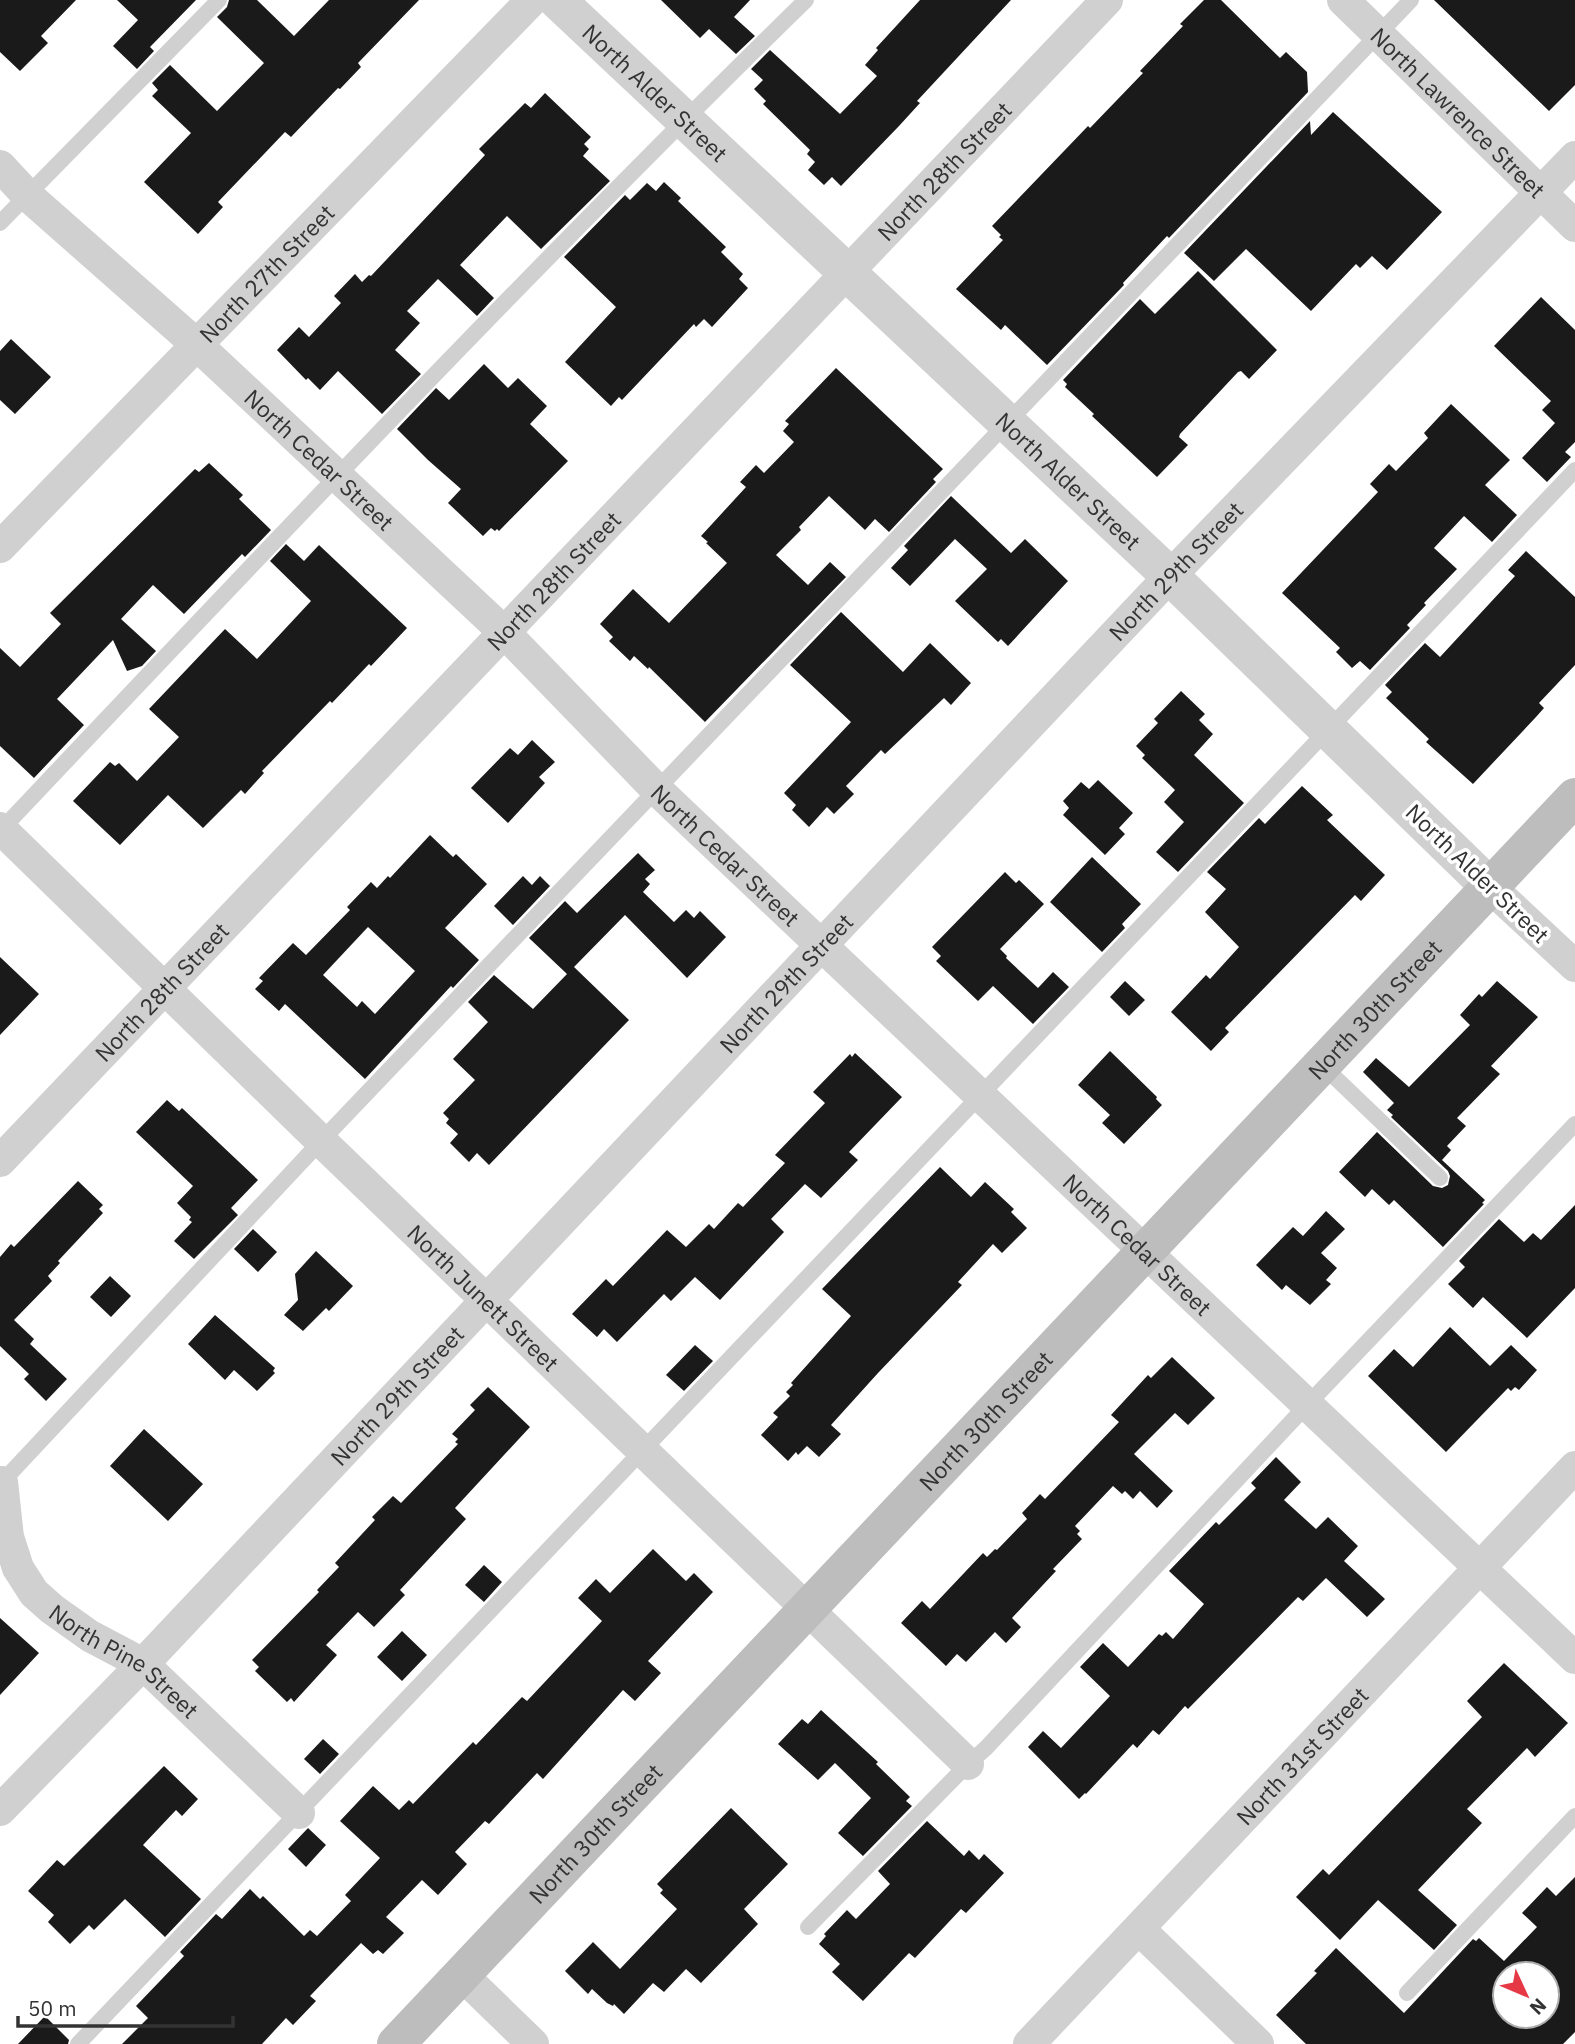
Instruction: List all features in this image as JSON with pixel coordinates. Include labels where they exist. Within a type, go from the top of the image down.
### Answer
[{"type":"main road","name":"North 30th Street","points":[[396,2044],[1575,797]]},
{"type":"street","name":"North 27th Street","points":[[0,547],[532,0]]},
{"type":"street","name":"North Alder Street","points":[[557,0],[1170,576],[1575,966]]},
{"type":"street","name":"North 28th Street","points":[[0,1161],[1107,0]]},
{"type":"street","name":"North Lawrence Street","points":[[1343,0],[1575,226]]},
{"type":"street","name":"North 29th Street","points":[[0,1810],[143,1664],[1170,576],[1575,157]]},
{"type":"street","name":"North Cedar Street","points":[[0,166],[27,195],[196,344],[503,631],[656,789],[1575,1658]]},
{"type":"street","name":"North Junett Street","points":[[1,830],[968,1764]]},
{"type":"street","name":"North 31st Street","points":[[1030,2044],[1575,1467]]},
{"type":"street","name":"North Pine Street","points":[[2,1482],[8,1537],[19,1568],[34,1593],[90,1636],[143,1664],[299,1812]]},
{"type":"street","points":[[1139,1929],[1258,2044]]},
{"type":"street","points":[[462,1975],[533,2044]]},
{"type":"lane","points":[[0,223],[219,0]]},
{"type":"lane","points":[[1,830],[338,476],[684,119],[806,0]]},
{"type":"lane","points":[[2,1482],[321,1141],[1411,0]]},
{"type":"lane","points":[[78,2044],[1575,470]]},
{"type":"lane","points":[[1322,1065],[1440,1178]]},
{"type":"lane","points":[[808,1927],[986,1748],[1575,1124]]},
{"type":"lane","points":[[1407,1993],[1575,1816]]},
{"type":"building","points":[[0,0],[76,0],[41,36],[48,43],[20,71],[0,52]]},
{"type":"building","points":[[117,0],[196,0],[150,47],[154,51],[137,69],[113,46],[138,20]]},
{"type":"building","points":[[229,0],[257,0],[294,36],[329,0],[419,0],[358,63],[361,67],[340,89],[338,88],[291,137],[285,132],[218,202],[223,207],[198,234],[144,182],[191,133],[152,96],[158,90],[152,83],[170,65],[217,111],[264,63],[217,17],[227,7]]},
{"type":"building","points":[[661,0],[750,0],[734,17],[755,36],[736,54],[709,29],[700,38]]},
{"type":"building","points":[[920,0],[1011,0],[917,101],[920,103],[899,126],[841,186],[832,177],[824,185],[808,170],[815,162],[807,154],[810,150],[763,104],[766,101],[754,89],[763,80],[751,69],[770,50],[840,114],[877,76],[865,65],[878,50],[876,48]]},
{"type":"building","points":[[1204,0],[1221,0],[1280,58],[1286,52],[1307,72],[1308,92],[1169,238],[1167,236],[1047,365],[1005,325],[1001,330],[956,289],[1003,240],[992,226],[1143,73],[1140,71]]},
{"type":"building","points":[[1434,0],[1575,0],[1575,85],[1549,111]]},
{"type":"building","points":[[545,93],[591,137],[584,144],[589,149],[583,156],[610,181],[541,249],[507,216],[460,265],[494,298],[477,316],[438,279],[407,311],[420,323],[395,350],[421,374],[382,414],[338,371],[320,390],[308,378],[306,380],[277,350],[299,327],[309,337],[341,303],[334,296],[355,274],[362,282],[371,276],[485,155],[479,149],[525,103],[531,108]]},
{"type":"building","points":[[1333,112],[1442,212],[1387,270],[1372,256],[1360,268],[1356,264],[1311,311],[1246,249],[1214,281],[1184,253],[1310,121],[1311,135]]},
{"type":"building","points":[[664,182],[681,198],[678,201],[726,247],[721,252],[743,274],[739,279],[748,288],[712,327],[704,319],[696,327],[694,324],[622,400],[619,397],[611,406],[565,362],[616,307],[564,257],[625,195],[630,200],[647,183],[656,191]]},
{"type":"building","points":[[1198,271],[1277,350],[1249,379],[1241,371],[1238,372],[1180,434],[1179,437],[1188,445],[1157,477],[1092,416],[1094,414],[1065,387],[1067,384],[1063,380],[1140,299],[1155,314]]},
{"type":"building","points":[[1541,297],[1575,330],[1575,442],[1565,452],[1571,457],[1547,482],[1522,458],[1555,423],[1542,410],[1551,401],[1494,346]]},
{"type":"building","points":[[11,339],[51,377],[15,414],[0,400],[0,351]]},
{"type":"building","points":[[484,364],[508,388],[518,378],[547,406],[530,424],[568,461],[499,531],[491,528],[483,536],[448,503],[461,489],[397,429],[436,388],[449,400]]},
{"type":"building","points":[[836,368],[943,469],[933,479],[936,482],[889,532],[875,519],[865,530],[829,496],[799,527],[801,530],[776,555],[808,585],[830,562],[846,577],[705,722],[649,667],[648,669],[634,656],[630,661],[609,641],[613,637],[600,624],[633,589],[669,623],[727,563],[701,536],[746,487],[740,482],[756,465],[764,473],[794,442],[783,431],[789,424],[785,421]]},
{"type":"building","points":[[1451,404],[1510,460],[1485,485],[1517,515],[1492,542],[1464,516],[1434,548],[1457,569],[1424,603],[1426,605],[1407,625],[1410,628],[1370,670],[1360,661],[1352,668],[1336,652],[1340,648],[1282,593],[1378,492],[1370,484],[1389,464],[1396,471],[1428,438],[1424,433]]},
{"type":"building","points":[[209,463],[243,495],[239,499],[271,530],[245,557],[242,554],[184,614],[153,585],[121,619],[156,651],[142,666],[127,671],[113,640],[57,699],[84,725],[34,778],[0,746],[0,648],[20,667],[61,624],[50,613],[195,469],[199,472]]},
{"type":"building","points":[[951,496],[1011,553],[1025,539],[1068,581],[1008,646],[1001,639],[998,642],[955,601],[987,569],[955,539],[910,586],[891,568],[908,550],[904,546]]},
{"type":"building","points":[[286,544],[304,561],[319,545],[407,628],[332,703],[330,701],[262,771],[264,773],[245,794],[241,790],[203,828],[168,795],[120,845],[73,801],[110,762],[115,766],[119,763],[137,781],[179,737],[149,709],[225,629],[257,659],[311,601],[270,561]]},
{"type":"building","points":[[1526,551],[1575,597],[1575,665],[1539,703],[1544,708],[1473,784],[1426,742],[1429,739],[1386,698],[1392,692],[1385,685],[1425,643],[1440,657],[1515,576],[1508,570]]},
{"type":"building","points":[[841,612],[903,672],[930,643],[971,683],[951,705],[944,698],[885,754],[881,750],[846,786],[854,794],[834,814],[827,807],[809,827],[792,810],[796,805],[784,793],[851,722],[790,665]]},
{"type":"building","points":[[1181,691],[1205,714],[1199,720],[1213,734],[1194,755],[1244,803],[1178,872],[1156,852],[1184,822],[1164,802],[1175,790],[1142,758],[1145,755],[1136,746],[1158,723],[1154,719]]},
{"type":"building","points":[[532,740],[555,762],[539,777],[545,783],[508,823],[471,788],[510,748],[518,755]]},
{"type":"building","points":[[1098,780],[1133,813],[1119,828],[1125,834],[1105,855],[1063,815],[1069,808],[1063,801],[1081,782],[1089,789]]},
{"type":"building","points":[[1302,786],[1333,815],[1327,820],[1385,875],[1361,901],[1355,895],[1225,1028],[1229,1032],[1211,1051],[1171,1012],[1206,975],[1210,979],[1239,947],[1205,912],[1226,889],[1207,872],[1259,818],[1265,824]]},
{"type":"building","points":[[430,835],[453,857],[456,854],[487,884],[445,928],[479,960],[453,988],[451,986],[365,1079],[285,1004],[279,1011],[255,989],[263,981],[259,978],[293,943],[306,955],[350,910],[347,907],[371,882],[377,888],[388,876],[390,878]],"holes":[[[368,927],[415,971],[375,1014],[362,1001],[357,1007],[323,975]]]},
{"type":"building","points":[[638,853],[655,870],[645,879],[650,884],[643,892],[674,922],[686,910],[694,918],[700,911],[726,937],[687,978],[625,915],[574,967],[629,1020],[489,1165],[477,1153],[469,1162],[450,1143],[458,1134],[446,1123],[449,1119],[443,1113],[475,1080],[453,1059],[488,1022],[468,1002],[494,975],[533,1009],[567,974],[529,938],[565,901],[577,913]]},
{"type":"building","points":[[1092,857],[1141,904],[1122,924],[1125,928],[1102,952],[1050,902]]},
{"type":"building","points":[[1005,872],[1016,883],[1019,880],[1044,904],[1000,949],[1038,988],[1053,972],[1069,987],[1033,1024],[993,986],[978,1001],[936,961],[941,956],[932,947]]},
{"type":"building","points":[[523,876],[532,885],[540,876],[550,886],[513,925],[494,906]]},
{"type":"building","points":[[0,957],[39,994],[0,1035]]},
{"type":"building","points":[[1125,981],[1145,1000],[1129,1016],[1110,997]]},
{"type":"building","points":[[1497,981],[1538,1017],[1491,1066],[1500,1074],[1457,1118],[1466,1126],[1447,1146],[1451,1150],[1442,1160],[1485,1200],[1443,1247],[1394,1200],[1389,1205],[1372,1189],[1365,1197],[1339,1172],[1377,1132],[1433,1186],[1442,1188],[1448,1185],[1448,1171],[1391,1117],[1393,1115],[1387,1110],[1394,1103],[1363,1072],[1376,1058],[1409,1087],[1470,1025],[1460,1015],[1479,994],[1482,997]]},
{"type":"building","points":[[1110,1051],[1162,1105],[1124,1144],[1102,1123],[1110,1115],[1078,1085]]},
{"type":"building","points":[[855,1053],[902,1097],[849,1152],[858,1160],[821,1198],[805,1184],[771,1219],[784,1232],[720,1300],[695,1277],[671,1301],[664,1294],[617,1342],[604,1329],[597,1337],[572,1314],[606,1279],[613,1286],[667,1230],[686,1247],[709,1224],[714,1229],[738,1203],[743,1207],[785,1163],[775,1155],[825,1103],[813,1092],[850,1054],[852,1057]]},
{"type":"building","points":[[167,1100],[179,1111],[182,1108],[258,1180],[231,1208],[238,1215],[194,1259],[174,1241],[192,1222],[189,1220],[191,1217],[177,1203],[193,1186],[136,1132]]},
{"type":"building","points":[[940,1167],[971,1197],[985,1182],[1014,1209],[1011,1212],[1027,1228],[1002,1253],[993,1244],[958,1282],[962,1285],[831,1425],[841,1434],[819,1457],[807,1446],[798,1455],[796,1452],[788,1461],[761,1435],[778,1417],[773,1413],[790,1396],[786,1392],[793,1385],[791,1383],[851,1316],[822,1289]]},
{"type":"building","points":[[78,1181],[103,1205],[99,1209],[103,1213],[58,1261],[60,1263],[48,1276],[52,1281],[14,1320],[34,1339],[30,1344],[67,1379],[46,1401],[24,1379],[29,1374],[0,1346],[0,1257],[11,1244],[14,1247]]},
{"type":"building","points":[[1575,1205],[1575,1288],[1527,1338],[1483,1297],[1473,1308],[1448,1284],[1465,1267],[1459,1261],[1499,1219],[1524,1242],[1533,1233],[1541,1240]]},
{"type":"building","points":[[1326,1211],[1345,1229],[1321,1253],[1337,1268],[1326,1280],[1331,1284],[1310,1305],[1286,1285],[1282,1290],[1256,1265],[1293,1227],[1303,1236]]},
{"type":"building","points":[[253,1229],[277,1252],[258,1272],[234,1249]]},
{"type":"building","points":[[316,1251],[353,1286],[329,1311],[326,1308],[303,1331],[284,1315],[298,1300],[295,1274]]},
{"type":"building","points":[[110,1276],[131,1296],[111,1317],[90,1297]]},
{"type":"building","points":[[215,1315],[275,1368],[275,1373],[257,1391],[234,1370],[225,1380],[188,1344]]},
{"type":"building","points":[[1450,1327],[1490,1366],[1511,1345],[1537,1370],[1519,1390],[1515,1387],[1511,1391],[1508,1388],[1446,1452],[1368,1376],[1394,1349],[1413,1367]]},
{"type":"building","points":[[695,1345],[713,1361],[684,1391],[666,1375]]},
{"type":"building","points":[[1172,1357],[1215,1398],[1188,1425],[1175,1413],[1134,1454],[1173,1491],[1157,1508],[1140,1491],[1133,1499],[1125,1491],[1122,1494],[1113,1486],[1075,1526],[1082,1539],[1012,1618],[1021,1627],[1006,1643],[995,1632],[966,1662],[957,1654],[946,1666],[901,1623],[922,1601],[930,1609],[983,1553],[987,1557],[997,1550],[1027,1519],[1022,1513],[1040,1494],[1045,1499],[1119,1422],[1111,1415],[1148,1375],[1151,1378]]},
{"type":"building","points":[[488,1387],[530,1427],[455,1508],[466,1519],[400,1590],[405,1595],[374,1627],[358,1612],[326,1645],[337,1655],[294,1702],[291,1698],[287,1702],[255,1671],[259,1667],[252,1660],[319,1592],[317,1590],[339,1567],[335,1563],[375,1520],[372,1517],[393,1496],[401,1503],[458,1444],[455,1442],[458,1439],[452,1434],[475,1410],[470,1405]]},
{"type":"building","points":[[144,1429],[203,1484],[168,1521],[110,1466]]},
{"type":"building","points":[[1276,1457],[1301,1482],[1284,1500],[1316,1529],[1328,1517],[1358,1546],[1344,1561],[1385,1599],[1367,1617],[1326,1578],[1303,1601],[1298,1597],[1188,1709],[1185,1706],[1159,1735],[1153,1730],[1137,1748],[1133,1744],[1079,1799],[1028,1747],[1043,1731],[1061,1748],[1110,1696],[1080,1667],[1103,1643],[1128,1667],[1159,1634],[1162,1636],[1166,1632],[1173,1639],[1204,1604],[1169,1571],[1216,1522],[1219,1525],[1256,1488],[1251,1483]]},
{"type":"building","points":[[653,1549],[686,1581],[694,1573],[713,1592],[648,1661],[661,1673],[635,1701],[623,1690],[543,1779],[537,1773],[489,1824],[485,1821],[455,1852],[467,1864],[438,1895],[422,1880],[386,1917],[404,1933],[383,1954],[378,1950],[373,1954],[361,1943],[310,1996],[316,2001],[293,2025],[286,2018],[262,2044],[122,2044],[148,2018],[136,2006],[184,1956],[180,1952],[216,1914],[222,1919],[250,1889],[260,1899],[263,1896],[304,1936],[310,1930],[317,1936],[351,1901],[345,1895],[380,1858],[340,1821],[373,1786],[399,1810],[409,1800],[413,1804],[473,1742],[476,1745],[522,1697],[527,1701],[602,1621],[578,1598],[596,1579],[610,1593]]},
{"type":"building","points":[[484,1565],[502,1582],[484,1602],[465,1585]]},
{"type":"building","points":[[0,1618],[39,1653],[0,1695]]},
{"type":"building","points":[[402,1631],[427,1655],[402,1681],[377,1657]]},
{"type":"building","points":[[1504,1663],[1568,1723],[1535,1757],[1527,1748],[1467,1809],[1482,1823],[1418,1890],[1457,1925],[1434,1950],[1378,1900],[1340,1940],[1296,1897],[1323,1869],[1329,1875],[1482,1717],[1467,1701]]},
{"type":"building","points":[[821,1710],[878,1762],[876,1764],[910,1797],[906,1801],[912,1806],[863,1856],[838,1833],[871,1798],[835,1763],[818,1780],[778,1744],[802,1719],[808,1724]]},
{"type":"building","points":[[323,1739],[339,1754],[320,1774],[304,1759]]},
{"type":"building","points":[[164,1766],[198,1799],[182,1816],[176,1810],[143,1845],[201,1899],[165,1937],[125,1899],[94,1930],[89,1925],[70,1944],[48,1922],[54,1915],[28,1891],[57,1860],[64,1866]]},
{"type":"building","points":[[731,1808],[788,1864],[744,1909],[758,1924],[701,1983],[686,1969],[664,1992],[653,1983],[624,2014],[592,1989],[588,1994],[565,1971],[593,1942],[620,1969],[677,1909],[660,1893],[663,1890],[657,1884]]},
{"type":"building","points":[[927,1821],[964,1856],[969,1850],[979,1860],[984,1854],[1004,1873],[966,1913],[961,1909],[915,1958],[909,1953],[863,2001],[832,1972],[840,1964],[819,1944],[826,1936],[824,1934],[847,1910],[856,1919],[890,1884],[878,1871]]},
{"type":"building","points":[[308,1828],[326,1845],[306,1867],[288,1849]]},
{"type":"building","points":[[1575,1877],[1575,2032],[1563,2044],[1306,2044],[1276,2015],[1317,1973],[1314,1971],[1336,1948],[1404,2013],[1473,1939],[1476,1941],[1479,1938],[1503,1960],[1491,1960],[1491,2030],[1561,2030],[1561,1960],[1505,1960],[1537,1927],[1522,1913],[1547,1887],[1556,1896]]},
{"type":"building","points":[[45,2016],[69,2040],[68,2044],[18,2044]]}]
